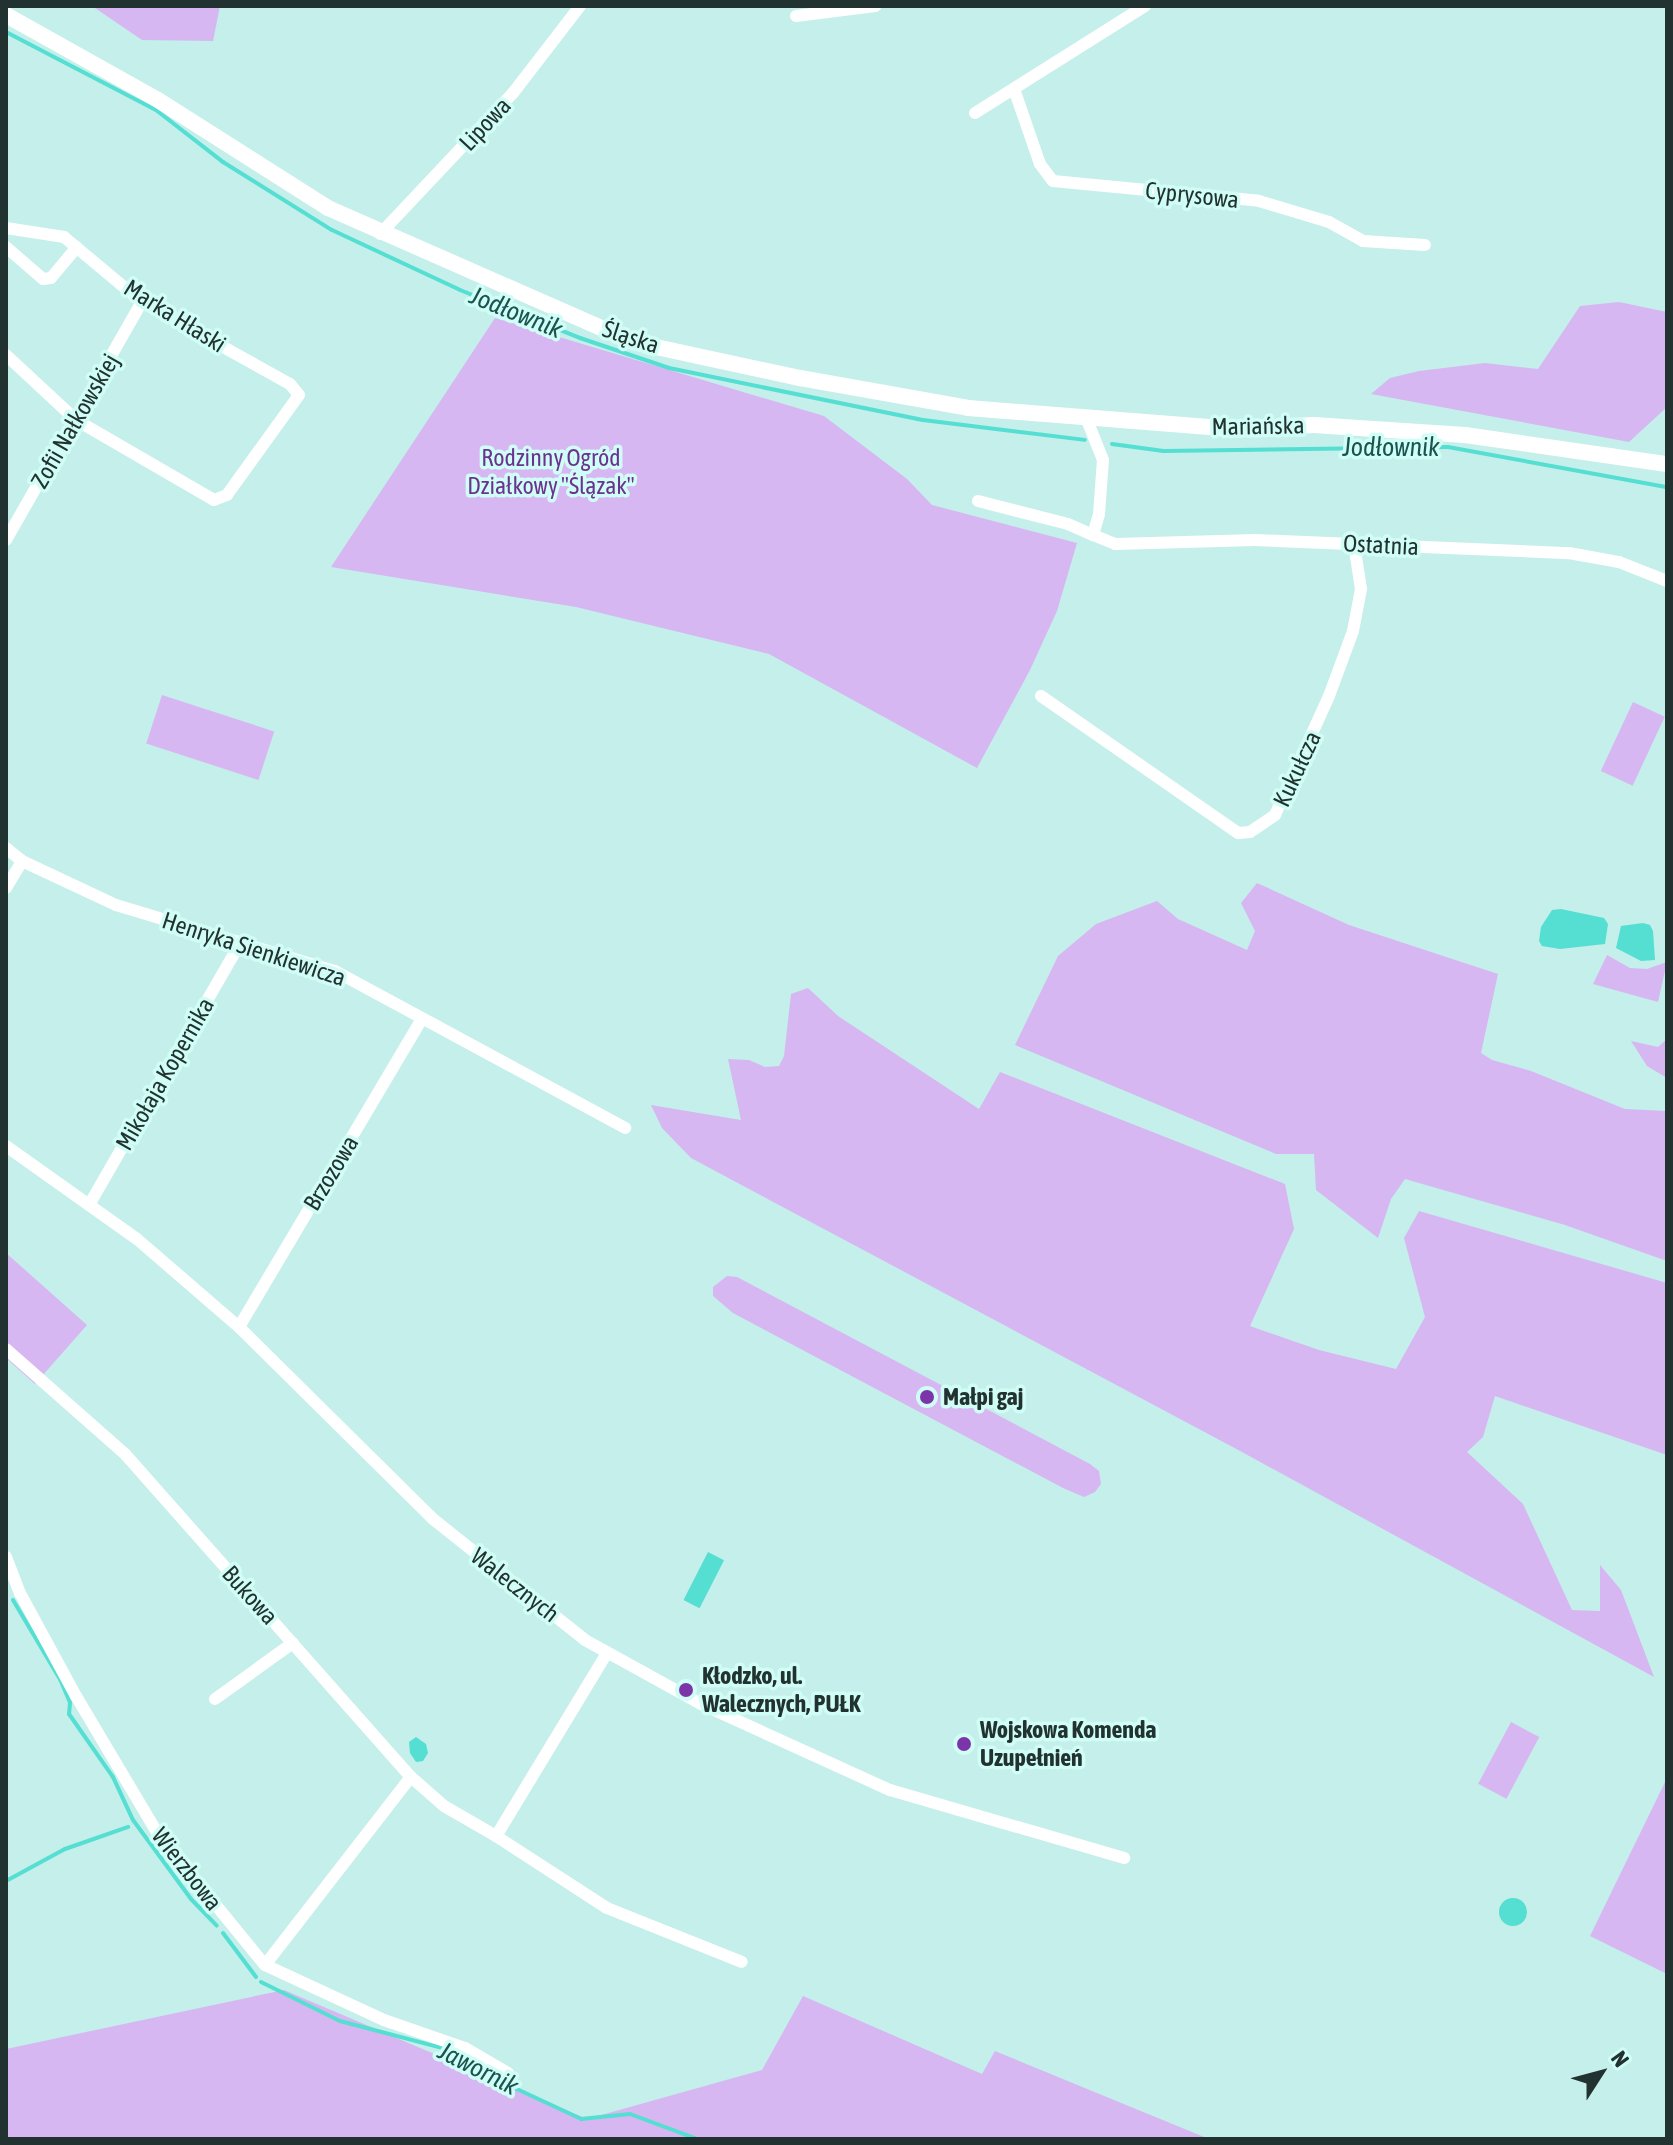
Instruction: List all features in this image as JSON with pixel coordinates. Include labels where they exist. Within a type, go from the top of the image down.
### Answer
[{"type":"street","name":"Lipowa","points":[[380,234],[513,93],[580,6]]},
{"type":"street","points":[[796,16],[875,6]]},
{"type":"street","points":[[975,113],[1145,6]]},
{"type":"street","name":"Śląska","points":[[6,15],[158,100],[328,208],[380,234],[633,342],[800,378],[953,405],[1087,420]]},
{"type":"street","name":"Cyprysowa","points":[[1014,89],[1040,164],[1053,181],[1259,201],[1329,222],[1363,241],[1425,245]]},
{"type":"street","name":"Marka Hłaski","points":[[6,228],[64,237],[142,302],[290,384],[299,395],[227,495],[214,500],[76,420]]},
{"type":"street","points":[[6,247],[43,279],[51,278],[77,247]]},
{"type":"street","name":"Zofii Nałkowskiej","points":[[6,538],[142,302]]},
{"type":"street","points":[[6,355],[76,420]]},
{"type":"street","points":[[1087,420],[1103,460],[1099,514],[1093,535]]},
{"type":"street","name":"Mariańska","points":[[1087,420],[1234,429],[1314,425],[1394,429],[1465,435],[1667,464]]},
{"type":"street","name":"Ostatnia","points":[[978,501],[1068,524],[1115,544],[1255,540],[1569,553],[1619,562],[1667,581]]},
{"type":"street","name":"Kukułcza","points":[[1041,696],[1238,833],[1250,832],[1275,815],[1329,696],[1353,631],[1361,589],[1354,544]]},
{"type":"street","name":"Henryka Sienkiewicza","points":[[6,848],[22,861],[116,905],[335,971],[625,1128]]},
{"type":"street","points":[[6,888],[22,861]]},
{"type":"street","name":"Mikołaja Kopernika","points":[[89,1205],[241,942]]},
{"type":"street","name":"Brzozowa","points":[[239,1327],[422,1019]]},
{"type":"street","name":"Walecznych","points":[[6,1146],[137,1239],[239,1327],[433,1519],[585,1640],[758,1732],[890,1790],[1124,1858]]},
{"type":"street","name":"Bukowa","points":[[6,1349],[125,1454],[411,1777],[444,1806],[607,1908],[742,1962]]},
{"type":"street","name":"Wierzbowa","points":[[6,1557],[11,1585],[158,1834],[265,1965]]},
{"type":"street","points":[[215,1699],[293,1643]]},
{"type":"street","points":[[496,1836],[607,1653]]},
{"type":"street","points":[[411,1777],[265,1965],[384,2020],[465,2048],[508,2073]]},
{"type":"green space","points":[[92,6],[220,6],[213,41],[142,40]]},
{"type":"green space","points":[[1619,302],[1667,312],[1667,407],[1629,442],[1371,394],[1390,378],[1419,371],[1485,363],[1538,369],[1580,306]]},
{"type":"green space","name":"Rodzinny Ogród Działkowy \"Ślązak\"","points":[[495,318],[824,416],[907,479],[932,505],[1077,543],[1057,611],[1030,670],[977,768],[769,654],[576,607],[331,567]]},
{"type":"green space","points":[[162,695],[274,731],[258,780],[146,744]]},
{"type":"green space","points":[[1633,702],[1665,717],[1633,786],[1601,771]]},
{"type":"green space","points":[[1257,883],[1349,925],[1498,974],[1481,1053],[1492,1060],[1531,1071],[1625,1109],[1667,1111],[1667,1261],[1565,1225],[1405,1179],[1391,1199],[1378,1238],[1316,1190],[1314,1154],[1276,1154],[1015,1045],[1058,956],[1096,924],[1157,901],[1178,919],[1247,950],[1255,931],[1241,903]]},
{"type":"green space","points":[[1607,955],[1630,968],[1647,969],[1667,962],[1658,1002],[1593,984]]},
{"type":"green space","points":[[808,988],[838,1016],[979,1109],[1000,1072],[1285,1184],[1294,1229],[1250,1326],[1319,1350],[1396,1369],[1425,1317],[1404,1238],[1419,1211],[1667,1283],[1667,1455],[1495,1396],[1483,1437],[1467,1452],[1523,1504],[1572,1610],[1600,1611],[1600,1565],[1621,1590],[1654,1677],[1242,1452],[691,1158],[662,1128],[651,1105],[741,1120],[728,1059],[749,1060],[765,1067],[779,1066],[784,1056],[791,994]]},
{"type":"green space","points":[[1667,1039],[1667,1078],[1647,1066],[1631,1041],[1658,1047]]},
{"type":"green space","points":[[6,1253],[87,1325],[35,1384],[6,1358]]},
{"type":"green space","name":"Małpi gaj","points":[[727,1276],[737,1277],[1090,1464],[1099,1471],[1101,1484],[1095,1492],[1084,1497],[1063,1488],[733,1313],[713,1296],[713,1287]]},
{"type":"green space","points":[[1511,1722],[1539,1737],[1506,1799],[1478,1784]]},
{"type":"green space","points":[[1667,1778],[1667,1974],[1590,1936]]},
{"type":"green space","points":[[284,1990],[587,2119],[762,2070],[803,1996],[982,2074],[995,2051],[1209,2139],[6,2139],[6,2049]]},
{"type":"water","points":[[1552,910],[1604,918],[1608,924],[1605,944],[1560,949],[1542,946],[1539,941],[1541,927]]},
{"type":"water","points":[[1650,925],[1653,931],[1655,960],[1641,961],[1616,948],[1621,926]]},
{"type":"water","points":[[708,1552],[724,1560],[700,1608],[683,1600]]},
{"type":"water","points":[[416,1737],[426,1744],[428,1753],[423,1761],[416,1762],[410,1753],[409,1742]]},
{"type":"water","points":[[1513,1898],[1523,1902],[1527,1912],[1523,1922],[1513,1926],[1503,1922],[1499,1912],[1503,1902]]},
{"type":"waterway","name":"Jodłownik","points":[[6,32],[156,110],[223,162],[332,230],[460,290],[580,338],[669,368],[923,420],[1085,440]]},
{"type":"waterway","name":"Jodłownik","points":[[1112,444],[1164,451],[1448,447],[1667,487]]},
{"type":"waterway","name":"Jawornik","points":[[13,1600],[60,1679],[70,1703],[69,1714],[113,1777],[133,1820],[191,1899],[217,1926]]},
{"type":"waterway","points":[[6,1881],[65,1849],[128,1827]]},
{"type":"waterway","name":"Jawornik","points":[[223,1933],[256,1977]]},
{"type":"waterway","name":"Jawornik","points":[[261,1982],[340,2021],[446,2049],[459,2062],[581,2119],[630,2114],[697,2139]]},
{"type":"place","name":"Małpi gaj","points":[[927,1397]]},
{"type":"place","name":"Kłodzko, ul. Walecznych, PUŁK","points":[[686,1690]]},
{"type":"place","name":"Wojskowa Komenda Uzupełnień","points":[[964,1744]]}]
